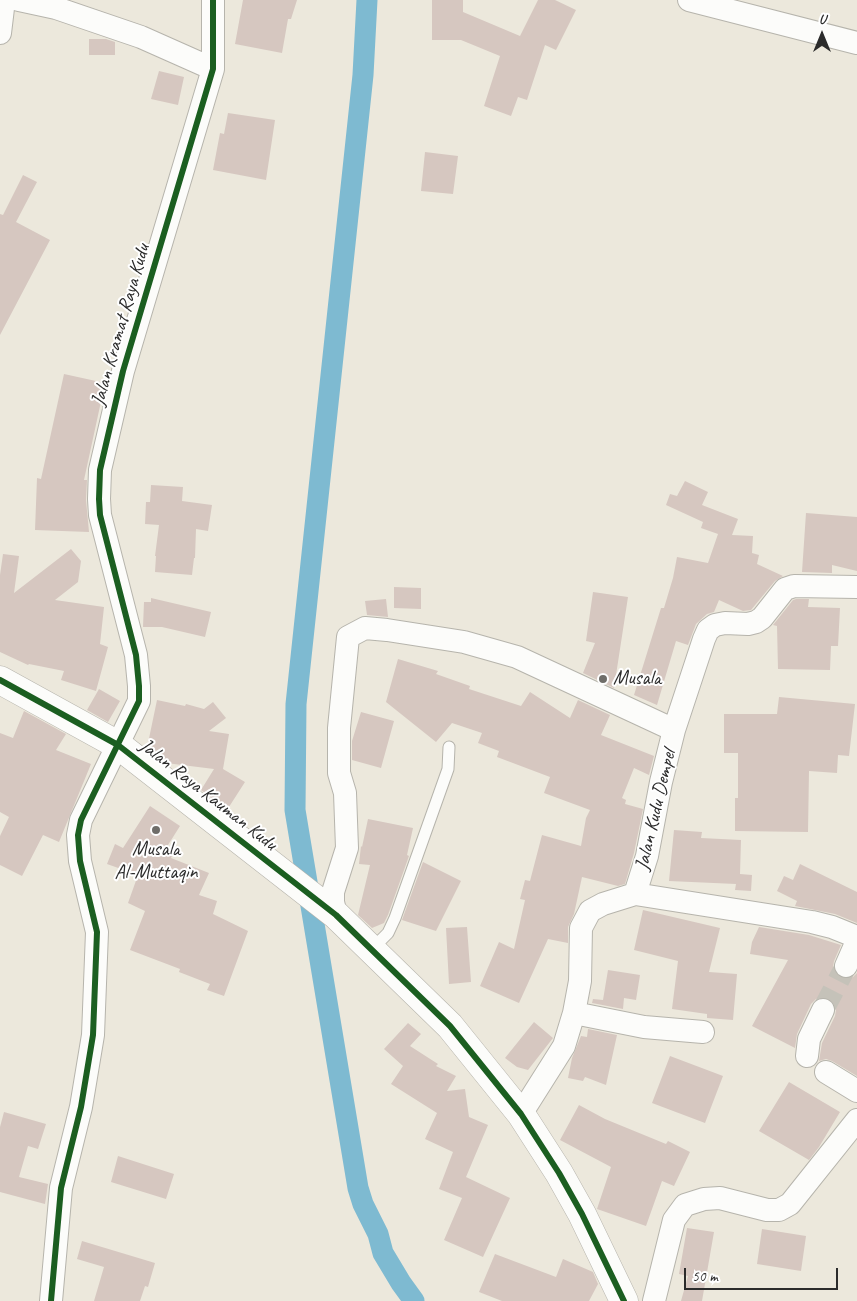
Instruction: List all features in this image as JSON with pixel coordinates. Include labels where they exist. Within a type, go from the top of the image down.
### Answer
[{"type":"street","points":[[0,33],[4,0]]},
{"type":"street","points":[[19,0],[56,8],[141,37],[213,69]]},
{"type":"street","name":"Jalan Kramat Raya Kudu","points":[[51,1301],[62,1188],[81,1107],[93,1035],[97,932],[80,861],[78,835],[81,820],[139,701],[136,655],[100,515],[100,470],[123,371],[213,69],[213,0]]},
{"type":"street","points":[[689,0],[857,43]]},
{"type":"street","name":"Jalan Kudu Dempel","points":[[521,1114],[564,1046],[574,1013],[580,981],[581,928],[590,911],[603,904],[635,894],[652,837],[661,782],[674,730],[708,630],[715,625],[725,623],[748,624],[756,622],[762,618],[786,589],[794,586],[857,587]]},
{"type":"street","points":[[624,1301],[582,1214],[559,1173],[521,1114],[450,1026],[336,915],[333,892],[347,848],[345,793],[339,773],[339,728],[348,637],[365,628],[387,630],[464,642],[500,652],[526,661],[674,730]]},
{"type":"street","name":"Jalan Raya Kauman Kudu","points":[[0,680],[118,745],[336,915]]},
{"type":"street","points":[[635,894],[812,922],[832,927],[857,937]]},
{"type":"street","points":[[846,966],[857,941]]},
{"type":"street","points":[[808,1056],[808,1040],[823,1010]]},
{"type":"street","points":[[574,1013],[644,1027],[702,1032]]},
{"type":"street","points":[[826,1072],[857,1091]]},
{"type":"street","points":[[654,1301],[674,1220],[685,1205],[704,1199],[720,1198],[767,1210],[779,1210],[790,1204],[857,1120]]},
{"type":"lane","points":[[368,947],[381,940],[388,933],[395,918],[448,770],[449,747]]},
{"type":"building","points":[[243,0],[297,0],[291,19],[288,19],[282,53],[235,44]]},
{"type":"building","points":[[432,0],[463,0],[463,12],[520,36],[538,0],[555,0],[576,10],[556,50],[545,45],[527,100],[518,97],[511,116],[484,106],[500,56],[461,40],[432,40]]},
{"type":"building","points":[[89,39],[106,39],[115,42],[115,55],[89,55]]},
{"type":"building","points":[[159,71],[184,77],[178,105],[151,99]]},
{"type":"building","points":[[228,113],[275,120],[266,180],[213,170],[220,133],[224,134]]},
{"type":"building","points":[[425,152],[458,156],[453,194],[421,191]]},
{"type":"building","points":[[23,175],[37,182],[16,222],[50,240],[0,335],[0,214],[3,215]]},
{"type":"building","points":[[64,374],[105,383],[84,480],[87,480],[86,500],[89,532],[35,530],[37,478],[41,479]]},
{"type":"building","points":[[685,481],[708,492],[702,505],[738,519],[732,535],[753,536],[752,553],[759,555],[757,564],[783,576],[775,581],[751,610],[743,611],[719,600],[714,612],[707,614],[696,624],[688,645],[676,641],[657,705],[634,695],[661,608],[664,608],[677,557],[708,563],[718,534],[701,528],[703,522],[666,505],[670,494],[677,496]]},
{"type":"building","points":[[151,485],[183,487],[182,501],[212,505],[208,531],[196,529],[195,558],[192,575],[155,572],[159,525],[145,524],[146,502],[150,502]]},
{"type":"building","points":[[806,513],[857,517],[857,571],[832,565],[832,573],[802,572]]},
{"type":"building","points":[[71,549],[81,561],[78,582],[55,600],[104,607],[100,644],[108,647],[96,691],[61,680],[64,671],[28,665],[0,652],[0,575],[3,554],[19,556],[14,593]]},
{"type":"building","points":[[394,587],[421,588],[421,609],[394,608]]},
{"type":"building","points":[[593,592],[628,597],[614,688],[583,673],[595,643],[586,641]]},
{"type":"building","points":[[151,598],[211,612],[205,637],[162,627],[143,627],[144,602],[151,602]]},
{"type":"building","points":[[386,599],[388,617],[367,615],[365,601]]},
{"type":"building","points":[[809,599],[808,607],[840,608],[838,646],[831,646],[830,670],[778,669],[777,626],[773,625],[793,600]]},
{"type":"building","points":[[398,659],[438,671],[436,674],[470,686],[469,689],[521,706],[530,692],[570,718],[578,700],[610,715],[601,735],[654,756],[649,775],[634,768],[622,798],[626,800],[625,804],[643,809],[634,853],[625,884],[618,886],[582,877],[574,914],[568,927],[568,943],[548,939],[519,1003],[480,986],[499,942],[514,949],[525,900],[520,899],[525,880],[530,881],[542,835],[581,846],[586,818],[590,810],[544,793],[550,777],[497,757],[499,751],[478,743],[482,733],[452,723],[436,742],[386,702]]},
{"type":"building","points":[[99,689],[120,701],[108,722],[87,710]]},
{"type":"building","points":[[779,697],[855,704],[849,756],[838,755],[837,773],[809,771],[808,832],[735,831],[735,798],[738,798],[738,753],[724,753],[724,714],[777,714]]},
{"type":"building","points":[[157,700],[185,706],[186,704],[204,709],[213,702],[226,718],[209,731],[229,734],[223,769],[245,782],[227,810],[201,790],[214,769],[166,763],[147,748]]},
{"type":"building","points":[[24,711],[66,734],[56,750],[91,764],[59,842],[43,835],[22,876],[0,865],[0,836],[9,817],[0,812],[0,733],[13,738]]},
{"type":"building","points":[[361,712],[394,721],[381,768],[352,760],[352,741]]},
{"type":"building","points":[[150,806],[180,826],[163,853],[209,873],[199,895],[217,901],[213,914],[248,931],[224,996],[207,990],[210,984],[179,972],[180,969],[130,950],[145,911],[128,903],[138,875],[107,864],[115,844],[123,848]]},
{"type":"building","points":[[368,819],[413,828],[407,855],[409,856],[388,915],[384,923],[372,928],[358,915],[370,865],[359,864],[361,846]]},
{"type":"building","points":[[674,830],[702,832],[701,838],[741,840],[740,874],[752,875],[751,891],[735,890],[736,884],[669,881]]},
{"type":"building","points":[[423,862],[461,881],[436,931],[402,920]]},
{"type":"building","points":[[800,864],[857,892],[857,923],[835,914],[795,906],[797,901],[777,891],[784,876],[793,880]]},
{"type":"building","points":[[643,910],[720,928],[709,972],[737,974],[733,1020],[707,1018],[707,1014],[672,1009],[678,961],[634,950]]},
{"type":"building","points":[[467,927],[471,982],[449,984],[446,928]]},
{"type":"building","points":[[759,927],[809,935],[841,945],[834,961],[835,973],[840,978],[847,979],[857,973],[857,1076],[832,1061],[826,1059],[819,1061],[822,1043],[836,1010],[834,1003],[828,998],[816,999],[811,1004],[797,1034],[795,1048],[752,1026],[788,960],[750,954],[752,942]]},
{"type":"building","points":[[608,970],[640,975],[636,1000],[624,998],[623,1009],[592,1003],[593,999],[603,1000]]},
{"type":"building","points":[[534,1022],[553,1038],[528,1070],[517,1067],[505,1058]]},
{"type":"building","points":[[408,1023],[421,1034],[410,1046],[438,1064],[436,1066],[456,1076],[447,1091],[465,1089],[469,1117],[488,1125],[466,1177],[510,1198],[483,1257],[444,1240],[462,1198],[439,1189],[453,1152],[425,1139],[437,1113],[391,1084],[403,1066],[384,1049]]},
{"type":"building","points":[[588,1029],[617,1035],[606,1085],[585,1077],[583,1081],[568,1078],[572,1058],[581,1036],[587,1037]]},
{"type":"building","points":[[670,1056],[723,1076],[705,1123],[652,1103]]},
{"type":"building","points":[[789,1082],[840,1112],[809,1160],[759,1131]]},
{"type":"building","points":[[579,1105],[605,1119],[666,1144],[668,1141],[690,1152],[674,1186],[662,1181],[646,1226],[597,1209],[611,1167],[560,1140]]},
{"type":"building","points":[[4,1112],[46,1124],[38,1149],[28,1146],[19,1177],[48,1184],[45,1204],[0,1192],[0,1127]]},
{"type":"building","points":[[118,1156],[174,1174],[166,1199],[111,1182]]},
{"type":"building","points":[[687,1228],[714,1232],[702,1301],[681,1301],[688,1276],[679,1274]]},
{"type":"building","points":[[762,1229],[806,1236],[801,1271],[757,1264]]},
{"type":"building","points":[[82,1241],[155,1263],[148,1287],[145,1286],[140,1301],[94,1301],[104,1267],[77,1259]]},
{"type":"building","points":[[495,1254],[556,1277],[563,1259],[593,1272],[598,1284],[589,1301],[502,1301],[479,1292]]},
{"type":"waterway","points":[[367,0],[363,75],[296,704],[295,810],[358,1188],[363,1204],[378,1234],[383,1253],[414,1301]]},
{"type":"tunnel","points":[[823,1010],[846,966]]},
{"type":"cycle path","points":[[51,1301],[61,1188],[81,1107],[93,1035],[97,932],[80,861],[78,835],[81,820],[139,701],[136,655],[100,515],[100,470],[123,371],[213,69],[213,0]]},
{"type":"cycle path","points":[[0,680],[118,745],[336,915],[450,1026],[521,1114],[559,1173],[582,1214],[624,1301]]},
{"type":"place","name":"Musala","points":[[603,679]]},
{"type":"place","name":"Musala Al-Muttaqin","points":[[156,830]]}]
